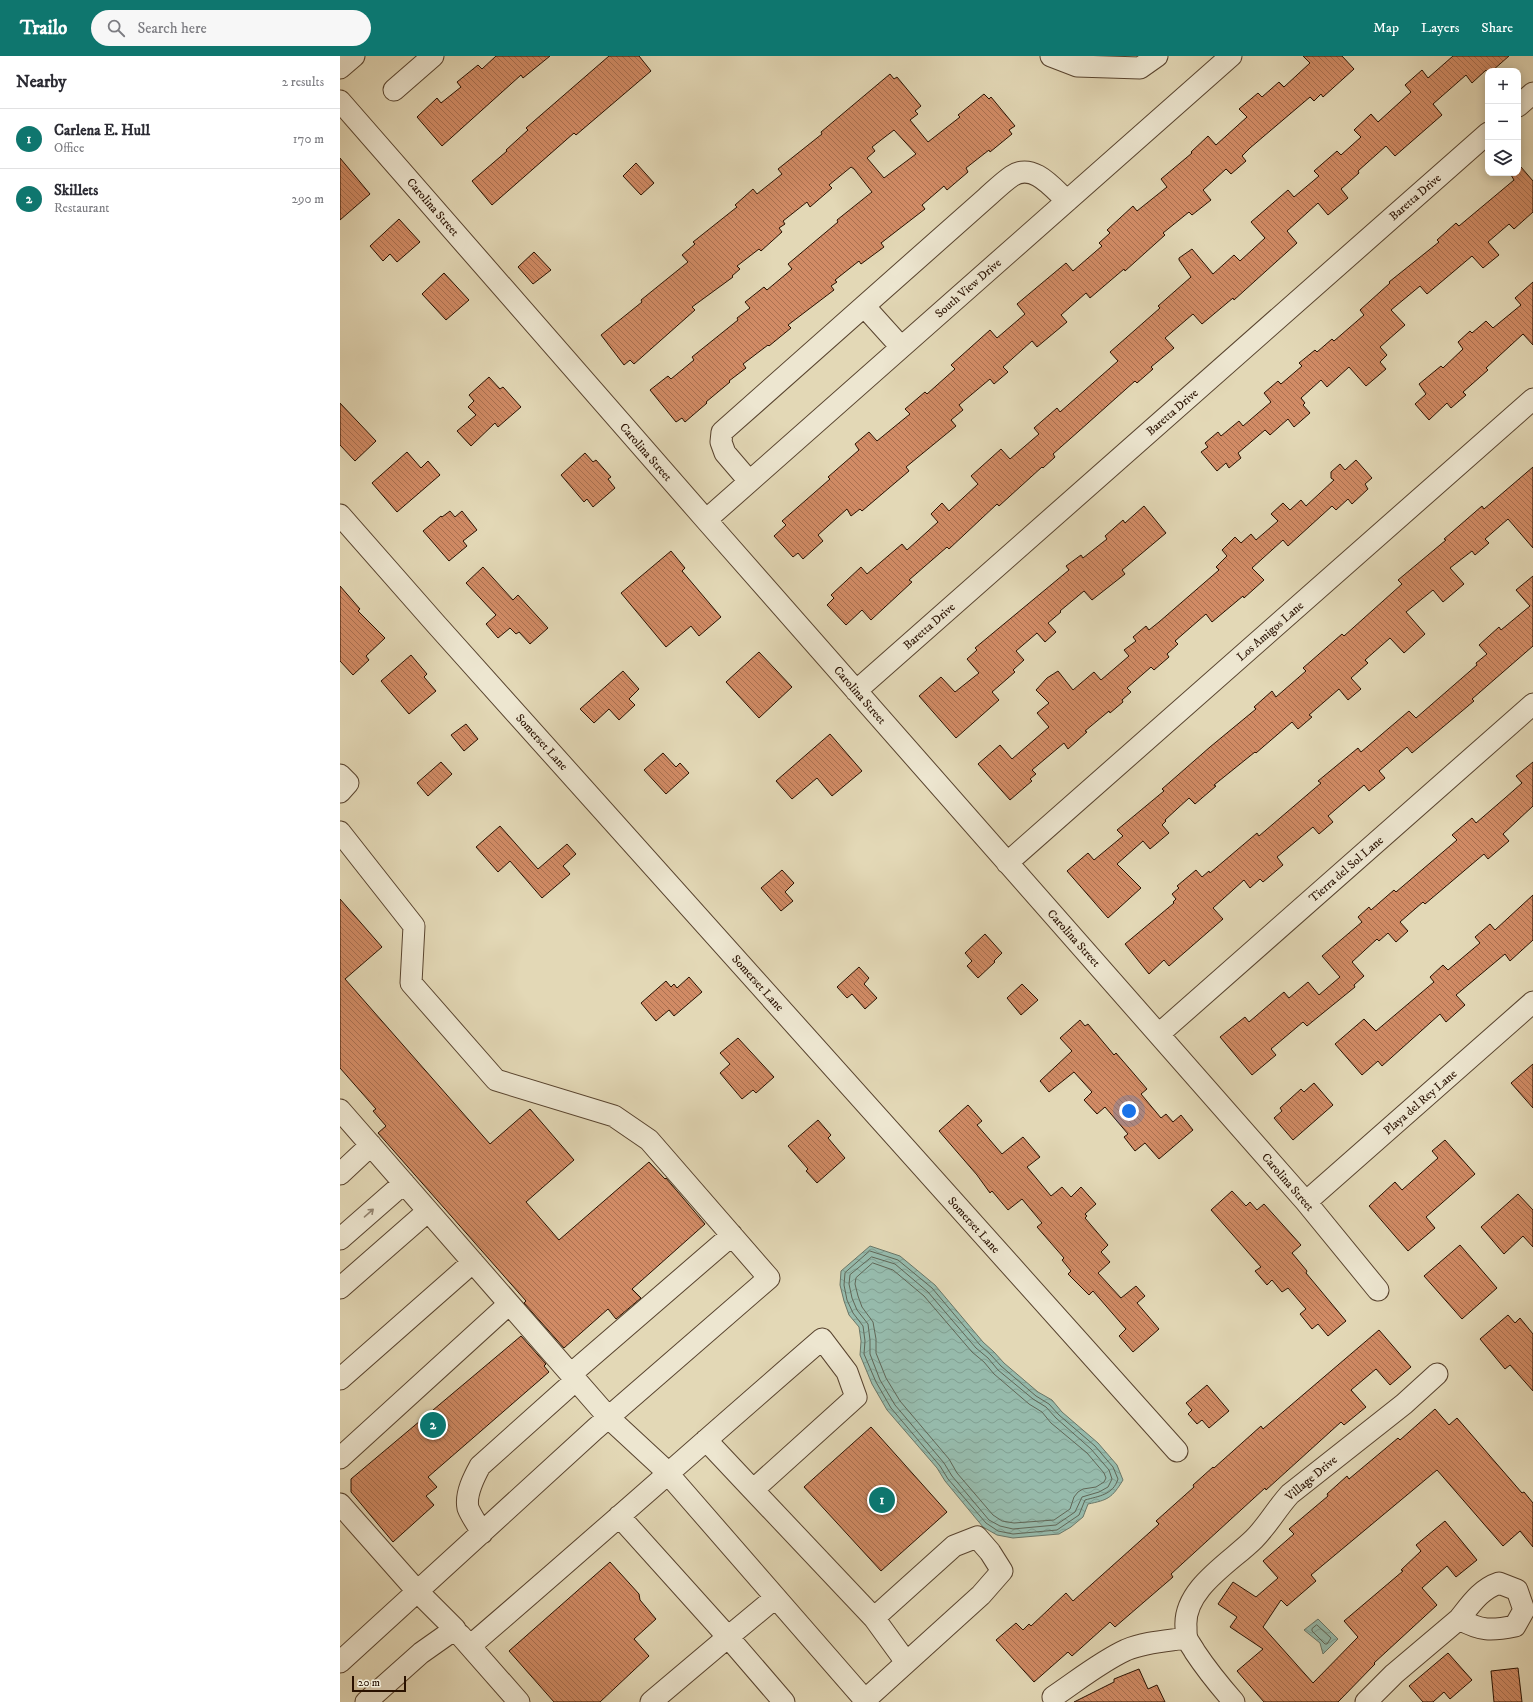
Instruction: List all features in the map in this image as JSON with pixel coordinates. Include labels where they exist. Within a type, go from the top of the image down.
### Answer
[{"type":"street","points":[[340,68],[354,56]]},
{"type":"street","points":[[394,90],[433,56]]},
{"type":"street","points":[[1051,56],[1077,66],[1140,68],[1157,56]]},
{"type":"street","name":"South View Drive","points":[[706,520],[1231,56]]},
{"type":"street","points":[[1520,104],[1533,93]]},
{"type":"street","name":"Carolina Street","points":[[340,101],[856,692],[1306,1202],[1378,1290]]},
{"type":"street","name":"Baretta Drive","points":[[856,692],[1485,136]]},
{"type":"street","points":[[750,481],[725,453],[721,442],[722,432],[864,306],[1013,175],[1023,171],[1033,173],[1046,182],[1067,201]]},
{"type":"street","points":[[864,306],[901,347]]},
{"type":"street","name":"Los Amigos Lane","points":[[1007,862],[1533,399]]},
{"type":"street","name":"Somerset Lane","points":[[340,515],[1177,1451]]},
{"type":"street","name":"Tierra del Sol Lane","points":[[1159,1034],[1533,704]]},
{"type":"street","points":[[340,775],[348,783],[340,792]]},
{"type":"street","points":[[340,832],[414,926],[411,983],[496,1080],[614,1116],[649,1140],[769,1278],[609,1418],[340,1662]]},
{"type":"street","name":"Playa del Rey Lane","points":[[1306,1202],[1533,1002]]},
{"type":"street","points":[[340,1110],[609,1418],[667,1473],[865,1700],[981,1595],[1002,1571],[990,1552],[977,1537],[954,1546],[874,1618]]},
{"type":"street","points":[[340,1174],[371,1146]]},
{"type":"street","points":[[340,1239],[404,1183]]},
{"type":"street","points":[[340,1288],[428,1211]]},
{"type":"street","points":[[482,1533],[468,1508],[472,1480],[480,1466],[573,1377],[732,1235]]},
{"type":"street","points":[[340,1379],[473,1262]]},
{"type":"street","points":[[340,1458],[509,1304]]},
{"type":"street","points":[[470,1646],[822,1339],[847,1372],[856,1398],[753,1490]]},
{"type":"street","name":"Village Drive","points":[[1234,1702],[1207,1670],[1187,1638],[1185,1618],[1194,1599],[1206,1582],[1253,1540],[1266,1526],[1277,1508],[1290,1494],[1404,1404],[1437,1374]]},
{"type":"street","points":[[706,1440],[874,1618],[906,1662]]},
{"type":"street","points":[[340,1504],[418,1592],[470,1646],[509,1698]]},
{"type":"street","points":[[619,1516],[728,1637],[784,1702]]},
{"type":"street","points":[[651,1702],[775,1598]]},
{"type":"street","points":[[1366,1702],[1399,1669],[1459,1619]]},
{"type":"street","points":[[366,1702],[421,1653],[455,1629]]},
{"type":"street","points":[[1053,1697],[1108,1660],[1127,1650],[1146,1644],[1187,1638]]},
{"type":"water","points":[[870,1246],[900,1256],[935,1285],[983,1342],[1004,1363],[1038,1392],[1052,1400],[1062,1412],[1098,1443],[1117,1465],[1123,1480],[1116,1491],[1105,1499],[1088,1504],[1083,1517],[1071,1527],[1059,1534],[1013,1538],[997,1535],[983,1527],[945,1481],[937,1468],[887,1410],[872,1384],[860,1355],[861,1341],[859,1327],[849,1315],[844,1301],[840,1285],[841,1271]]},
{"type":"water","points":[[1318,1619],[1338,1639],[1323,1654],[1320,1643],[1304,1630]]},
{"type":"building","points":[[496,56],[550,56],[523,78],[521,75],[442,146],[417,117],[437,98],[441,103],[461,87],[457,82],[478,65],[482,69]]},
{"type":"building","points":[[609,56],[639,56],[651,71],[576,135],[574,133],[492,205],[472,181],[507,151],[506,150],[528,130],[526,128]]},
{"type":"building","points":[[1303,56],[1342,56],[1354,69],[1323,97],[1321,94],[1314,101],[1310,97],[1250,148],[1242,156],[1246,161],[1231,174],[1226,169],[1203,190],[1211,200],[1192,215],[1189,212],[1163,233],[1165,235],[1125,271],[1124,269],[1090,298],[1086,293],[1061,315],[1067,322],[1037,347],[1032,341],[1003,367],[1008,372],[994,384],[990,379],[959,405],[963,410],[951,420],[956,426],[906,467],[909,471],[862,511],[860,509],[851,516],[847,509],[818,535],[823,541],[803,559],[798,553],[793,557],[774,536],[786,525],[782,521],[830,479],[828,477],[859,450],[855,444],[869,432],[877,441],[910,414],[905,409],[925,392],[927,394],[955,369],[951,365],[990,330],[997,338],[1025,314],[1017,304],[1066,263],[1073,271],[1102,246],[1099,243],[1110,233],[1107,230],[1133,206],[1137,211],[1167,187],[1161,179],[1192,153],[1191,152],[1208,136],[1216,145],[1247,117],[1239,109],[1258,93],[1262,97],[1279,82],[1284,87],[1310,63]]},
{"type":"building","points":[[1453,56],[1509,56],[1495,68],[1485,68],[1485,71],[1472,83],[1466,75],[1433,104],[1442,115],[1395,156],[1386,146],[1358,171],[1359,173],[1341,189],[1348,198],[1328,215],[1318,203],[1287,231],[1297,243],[1234,300],[1233,298],[1202,324],[1193,314],[1165,338],[1174,348],[1151,367],[1153,369],[1137,383],[1135,381],[1053,454],[1055,457],[1043,468],[1042,467],[999,506],[997,504],[949,549],[947,547],[909,580],[912,582],[871,620],[862,610],[846,625],[827,605],[834,598],[831,595],[861,567],[867,574],[902,544],[907,550],[938,522],[931,514],[942,503],[949,511],[978,484],[971,476],[1001,449],[1010,459],[1039,434],[1034,428],[1057,408],[1060,412],[1118,361],[1110,352],[1160,308],[1158,306],[1191,277],[1179,258],[1192,249],[1213,274],[1234,255],[1240,261],[1265,238],[1251,222],[1288,190],[1294,197],[1319,176],[1314,171],[1337,151],[1341,155],[1361,137],[1354,130],[1371,114],[1378,122],[1411,92],[1405,85],[1422,70],[1428,78]]},
{"type":"building","points":[[890,74],[894,79],[897,77],[921,106],[915,111],[918,114],[910,120],[928,142],[960,117],[958,115],[984,94],[989,99],[991,97],[1015,126],[1009,130],[1012,134],[990,152],[989,150],[966,168],[968,172],[947,190],[944,186],[922,205],[925,209],[881,243],[884,247],[861,264],[859,261],[835,280],[837,282],[831,286],[834,290],[788,325],[791,328],[769,346],[768,345],[743,364],[746,368],[729,381],[730,382],[706,402],[707,403],[685,422],[682,418],[676,422],[650,390],[668,376],[671,379],[694,360],[692,357],[738,320],[737,318],[750,308],[745,302],[764,287],[767,290],[792,269],[788,264],[838,222],[837,220],[872,192],[854,169],[851,167],[829,185],[832,188],[810,207],[807,202],[783,221],[785,224],[779,228],[782,232],[761,251],[759,249],[737,266],[740,269],[732,276],[733,277],[692,307],[695,310],[634,364],[630,360],[624,365],[601,335],[688,262],[682,255],[695,244],[693,242],[737,207],[735,205],[753,189],[757,194],[782,174],[778,169],[822,134],[821,132]],"holes":[[[894,130],[916,154],[884,178],[867,158],[875,151],[872,147]]]},
{"type":"building","points":[[340,158],[370,194],[340,220]]},
{"type":"building","points":[[636,163],[654,183],[641,195],[623,176]]},
{"type":"building","points":[[1521,167],[1533,181],[1533,212],[1514,229],[1509,224],[1488,242],[1499,255],[1483,268],[1472,256],[1427,294],[1420,286],[1391,310],[1405,325],[1380,347],[1387,355],[1380,362],[1386,369],[1366,386],[1349,367],[1327,387],[1321,380],[1301,398],[1305,403],[1303,405],[1310,413],[1294,427],[1288,419],[1270,435],[1265,430],[1238,453],[1241,458],[1229,468],[1226,463],[1217,471],[1201,452],[1208,447],[1205,443],[1218,432],[1221,436],[1239,421],[1243,426],[1271,402],[1264,393],[1278,381],[1281,384],[1302,366],[1299,363],[1315,350],[1317,352],[1332,339],[1334,341],[1364,315],[1360,310],[1390,283],[1389,282],[1439,242],[1437,240],[1456,223],[1459,226],[1514,180],[1512,176],[1521,176]]},
{"type":"building","points":[[399,219],[420,242],[397,262],[390,254],[383,261],[370,246]]},
{"type":"building","points":[[534,252],[551,270],[533,284],[518,267]]},
{"type":"building","points":[[444,273],[469,300],[446,320],[422,294]]},
{"type":"building","points":[[1533,282],[1533,345],[1523,334],[1486,368],[1488,370],[1463,392],[1466,395],[1451,408],[1447,403],[1429,420],[1415,404],[1426,394],[1419,384],[1441,366],[1443,368],[1463,349],[1458,342],[1470,331],[1472,333],[1486,321],[1493,328],[1521,305],[1515,298]]},
{"type":"building","points":[[489,377],[500,389],[503,387],[521,407],[498,427],[495,423],[471,446],[457,431],[476,415],[468,407],[474,401],[469,395]]},
{"type":"building","points":[[340,403],[376,441],[355,461],[340,445]]},
{"type":"building","points":[[407,452],[421,468],[428,461],[440,475],[397,512],[372,483]]},
{"type":"building","points":[[585,453],[593,462],[596,460],[611,477],[608,479],[615,488],[593,507],[587,499],[584,502],[561,475]]},
{"type":"building","points":[[1356,460],[1372,478],[1365,484],[1368,489],[1352,504],[1348,499],[1336,510],[1332,506],[1288,546],[1283,540],[1252,568],[1264,580],[1244,598],[1243,596],[1212,622],[1206,614],[1175,641],[1178,644],[1167,654],[1169,657],[1154,670],[1151,667],[1127,688],[1131,692],[1122,700],[1123,702],[1110,713],[1109,711],[1085,731],[1087,732],[1068,749],[1064,743],[1032,770],[1036,774],[1030,779],[1032,781],[1010,800],[978,764],[1000,745],[1012,759],[1049,727],[1037,713],[1049,703],[1036,690],[1047,678],[1058,671],[1073,690],[1094,672],[1101,680],[1129,656],[1124,650],[1136,641],[1133,637],[1146,626],[1149,630],[1219,570],[1216,567],[1227,556],[1222,550],[1235,537],[1241,543],[1251,534],[1256,540],[1278,521],[1271,514],[1283,503],[1290,510],[1301,500],[1306,506],[1334,480],[1331,478],[1331,472],[1340,464],[1345,470]]},
{"type":"building","points":[[1533,467],[1533,548],[1508,519],[1485,539],[1489,543],[1475,555],[1472,551],[1450,568],[1464,584],[1443,602],[1433,590],[1406,612],[1425,634],[1404,653],[1390,638],[1365,660],[1368,663],[1351,678],[1361,689],[1348,700],[1339,689],[1309,715],[1312,717],[1298,729],[1292,722],[1256,753],[1255,752],[1214,785],[1216,786],[1195,804],[1189,798],[1165,820],[1166,821],[1162,825],[1169,833],[1150,849],[1143,841],[1117,864],[1141,888],[1108,918],[1067,871],[1088,853],[1094,860],[1123,836],[1117,830],[1164,791],[1162,789],[1256,709],[1254,707],[1272,691],[1276,697],[1306,671],[1303,668],[1342,634],[1344,636],[1402,584],[1398,580],[1446,540],[1444,539],[1482,506],[1484,509]]},
{"type":"building","points":[[1144,506],[1166,533],[1122,570],[1125,574],[1092,600],[1084,591],[1060,611],[1061,612],[1048,623],[1056,632],[1045,642],[1037,633],[1016,651],[1024,660],[1013,670],[1015,672],[992,692],[999,700],[956,738],[919,696],[941,677],[955,692],[979,673],[967,659],[977,650],[975,648],[1069,570],[1066,566],[1081,555],[1083,558],[1107,539],[1105,536],[1123,520],[1125,523]]},
{"type":"building","points":[[450,511],[455,517],[462,511],[477,530],[463,541],[467,546],[449,561],[423,531],[441,516],[442,517]]},
{"type":"building","points":[[671,551],[685,568],[682,571],[721,617],[699,636],[691,626],[666,647],[621,593]]},
{"type":"building","points":[[483,567],[513,600],[518,595],[548,628],[530,644],[519,632],[516,634],[510,628],[498,638],[486,624],[496,615],[466,583]]},
{"type":"building","points":[[1533,576],[1533,646],[1472,699],[1474,701],[1412,753],[1407,747],[1379,771],[1385,778],[1369,791],[1364,785],[1328,816],[1333,822],[1319,834],[1313,827],[1277,857],[1283,865],[1263,882],[1260,879],[1250,888],[1244,880],[1213,908],[1223,919],[1169,966],[1164,960],[1149,974],[1125,944],[1174,903],[1173,902],[1176,899],[1172,894],[1179,888],[1177,886],[1196,870],[1202,877],[1209,871],[1210,873],[1257,833],[1259,836],[1321,783],[1318,781],[1358,748],[1361,752],[1409,711],[1416,718],[1477,665],[1476,663],[1487,654],[1479,645],[1499,627],[1501,630],[1530,606],[1516,590]]},
{"type":"building","points":[[340,586],[360,609],[358,611],[385,638],[366,656],[369,660],[353,675],[340,661]]},
{"type":"building","points":[[759,652],[792,687],[759,718],[726,682]]},
{"type":"building","points":[[411,655],[427,674],[424,677],[436,691],[409,714],[381,681]]},
{"type":"building","points":[[623,671],[639,689],[629,699],[635,705],[619,720],[609,709],[594,723],[580,709]]},
{"type":"building","points":[[466,724],[478,739],[464,751],[451,735]]},
{"type":"building","points":[[830,734],[862,771],[832,796],[817,778],[792,799],[776,781]]},
{"type":"building","points":[[663,753],[676,767],[680,763],[689,773],[666,794],[644,770]]},
{"type":"building","points":[[441,762],[452,774],[428,796],[417,783]]},
{"type":"building","points":[[1533,762],[1533,806],[1503,834],[1509,841],[1488,859],[1484,854],[1425,904],[1423,902],[1400,922],[1408,931],[1396,942],[1388,933],[1379,941],[1377,939],[1352,962],[1364,976],[1354,985],[1355,987],[1307,1026],[1303,1022],[1271,1049],[1276,1055],[1252,1075],[1220,1037],[1245,1017],[1249,1022],[1284,992],[1289,998],[1308,982],[1319,995],[1340,977],[1322,956],[1362,922],[1358,917],[1369,907],[1371,910],[1394,890],[1396,892],[1457,840],[1452,835],[1472,818],[1476,823],[1522,783],[1516,776]]},
{"type":"building","points":[[500,826],[538,869],[567,844],[576,854],[563,866],[570,874],[542,898],[510,861],[498,872],[476,847]]},
{"type":"building","points":[[782,870],[794,883],[785,892],[793,901],[781,911],[761,888]]},
{"type":"building","points":[[1533,895],[1533,940],[1510,961],[1505,954],[1456,995],[1465,1005],[1446,1022],[1440,1014],[1382,1066],[1378,1061],[1362,1075],[1335,1044],[1364,1019],[1376,1031],[1434,982],[1430,977],[1443,965],[1448,970],[1480,943],[1475,937],[1490,924],[1495,930]]},
{"type":"building","points":[[340,899],[382,947],[345,979],[490,1144],[530,1109],[574,1160],[526,1202],[559,1240],[649,1162],[665,1179],[666,1178],[705,1224],[632,1289],[641,1298],[616,1319],[608,1309],[564,1348],[524,1303],[526,1301],[378,1133],[386,1126],[373,1111],[376,1109],[340,1068]]},
{"type":"building","points":[[985,934],[1002,953],[978,978],[967,966],[972,961],[965,953]]},
{"type":"building","points":[[859,967],[869,978],[864,984],[877,998],[865,1009],[852,994],[847,998],[837,987]]},
{"type":"building","points":[[689,977],[702,992],[674,1016],[669,1010],[656,1021],[641,1003],[666,981],[671,987],[674,984],[677,988]]},
{"type":"building","points":[[1022,984],[1038,1000],[1021,1015],[1007,998]]},
{"type":"building","points":[[1080,1020],[1085,1026],[1088,1024],[1114,1055],[1116,1053],[1147,1089],[1141,1094],[1161,1118],[1166,1114],[1173,1122],[1181,1115],[1193,1130],[1159,1159],[1145,1143],[1135,1151],[1124,1137],[1128,1134],[1105,1107],[1097,1114],[1084,1100],[1092,1092],[1074,1072],[1049,1092],[1040,1081],[1072,1051],[1060,1038]]},
{"type":"building","points":[[738,1038],[774,1077],[756,1093],[753,1090],[742,1099],[720,1073],[730,1064],[720,1053]]},
{"type":"building","points":[[1533,1064],[1533,1108],[1511,1083]]},
{"type":"building","points":[[1314,1083],[1333,1105],[1293,1140],[1274,1118],[1282,1111],[1280,1108],[1301,1089],[1304,1092]]},
{"type":"building","points":[[968,1105],[982,1121],[977,1125],[1002,1154],[1023,1137],[1040,1157],[1027,1167],[1051,1196],[1062,1187],[1071,1197],[1081,1187],[1096,1204],[1085,1214],[1087,1216],[1085,1218],[1108,1245],[1101,1252],[1110,1262],[1098,1273],[1121,1298],[1136,1286],[1145,1296],[1137,1303],[1159,1329],[1133,1352],[1119,1336],[1126,1329],[1093,1291],[1089,1295],[1068,1274],[1071,1271],[1062,1260],[1064,1258],[1037,1227],[1042,1223],[1022,1199],[1008,1210],[992,1191],[990,1193],[977,1175],[939,1131]]},
{"type":"building","points":[[818,1120],[831,1135],[828,1138],[845,1158],[817,1183],[806,1171],[808,1169],[788,1146]]},
{"type":"building","points":[[1445,1140],[1475,1174],[1426,1217],[1435,1228],[1408,1251],[1369,1206],[1395,1182],[1402,1190],[1438,1158],[1432,1151]]},
{"type":"building","points":[[1232,1191],[1246,1206],[1250,1202],[1257,1210],[1264,1204],[1301,1245],[1292,1253],[1307,1271],[1306,1273],[1346,1321],[1328,1336],[1318,1324],[1312,1329],[1300,1314],[1306,1309],[1288,1288],[1282,1292],[1272,1280],[1267,1285],[1255,1271],[1261,1267],[1211,1210]]},
{"type":"building","points":[[1518,1194],[1533,1210],[1533,1247],[1523,1236],[1504,1254],[1481,1227]]},
{"type":"building","points":[[1460,1245],[1497,1288],[1462,1319],[1424,1276]]},
{"type":"building","points":[[1508,1315],[1515,1323],[1520,1318],[1533,1334],[1533,1391],[1510,1365],[1505,1369],[1480,1339]]},
{"type":"building","points":[[1379,1330],[1411,1367],[1390,1385],[1376,1369],[1351,1390],[1366,1407],[1344,1425],[1341,1422],[1266,1490],[1265,1488],[1171,1574],[1173,1577],[1115,1627],[1110,1622],[1072,1656],[1068,1652],[1034,1682],[996,1640],[1016,1623],[1023,1630],[1029,1624],[1031,1626],[1066,1593],[1073,1601],[1159,1524],[1156,1521],[1194,1487],[1193,1485],[1213,1467],[1214,1468],[1261,1426],[1263,1429]]},
{"type":"building","points":[[521,1336],[546,1364],[544,1366],[549,1372],[428,1477],[437,1487],[426,1496],[434,1505],[393,1542],[351,1492],[351,1479]]},
{"type":"building","points":[[1207,1385],[1229,1411],[1209,1428],[1202,1420],[1197,1424],[1188,1414],[1192,1410],[1186,1403]]},
{"type":"building","points":[[1435,1409],[1449,1425],[1457,1418],[1522,1493],[1524,1492],[1533,1503],[1533,1547],[1520,1531],[1503,1546],[1437,1470],[1311,1575],[1316,1581],[1287,1606],[1281,1600],[1263,1627],[1313,1683],[1358,1637],[1344,1621],[1403,1571],[1401,1570],[1421,1551],[1416,1545],[1445,1521],[1477,1560],[1456,1577],[1447,1566],[1422,1588],[1437,1605],[1374,1663],[1375,1664],[1338,1702],[1264,1702],[1237,1671],[1263,1649],[1230,1627],[1237,1617],[1218,1604],[1233,1582],[1256,1597],[1278,1578],[1263,1561],[1294,1534],[1289,1529],[1328,1496],[1327,1494],[1347,1476],[1349,1479],[1398,1438],[1400,1440]]},
{"type":"building","points":[[871,1427],[947,1512],[881,1571],[804,1487]]},
{"type":"building","points":[[610,1562],[639,1594],[640,1600],[656,1619],[634,1639],[649,1656],[600,1702],[554,1702],[509,1651]]},
{"type":"building","points":[[1448,1653],[1472,1680],[1450,1699],[1444,1692],[1433,1702],[1423,1702],[1409,1686]]},
{"type":"building","points":[[1518,1668],[1522,1702],[1494,1702],[1491,1671]]},
{"type":"building","points":[[1139,1669],[1148,1689],[1157,1685],[1165,1702],[1074,1702],[1114,1682],[1114,1679]]},
{"type":"place","name":"Skillets","points":[[433,1425]]},
{"type":"place","name":"Carlena E. Hull","points":[[882,1500]]}]
